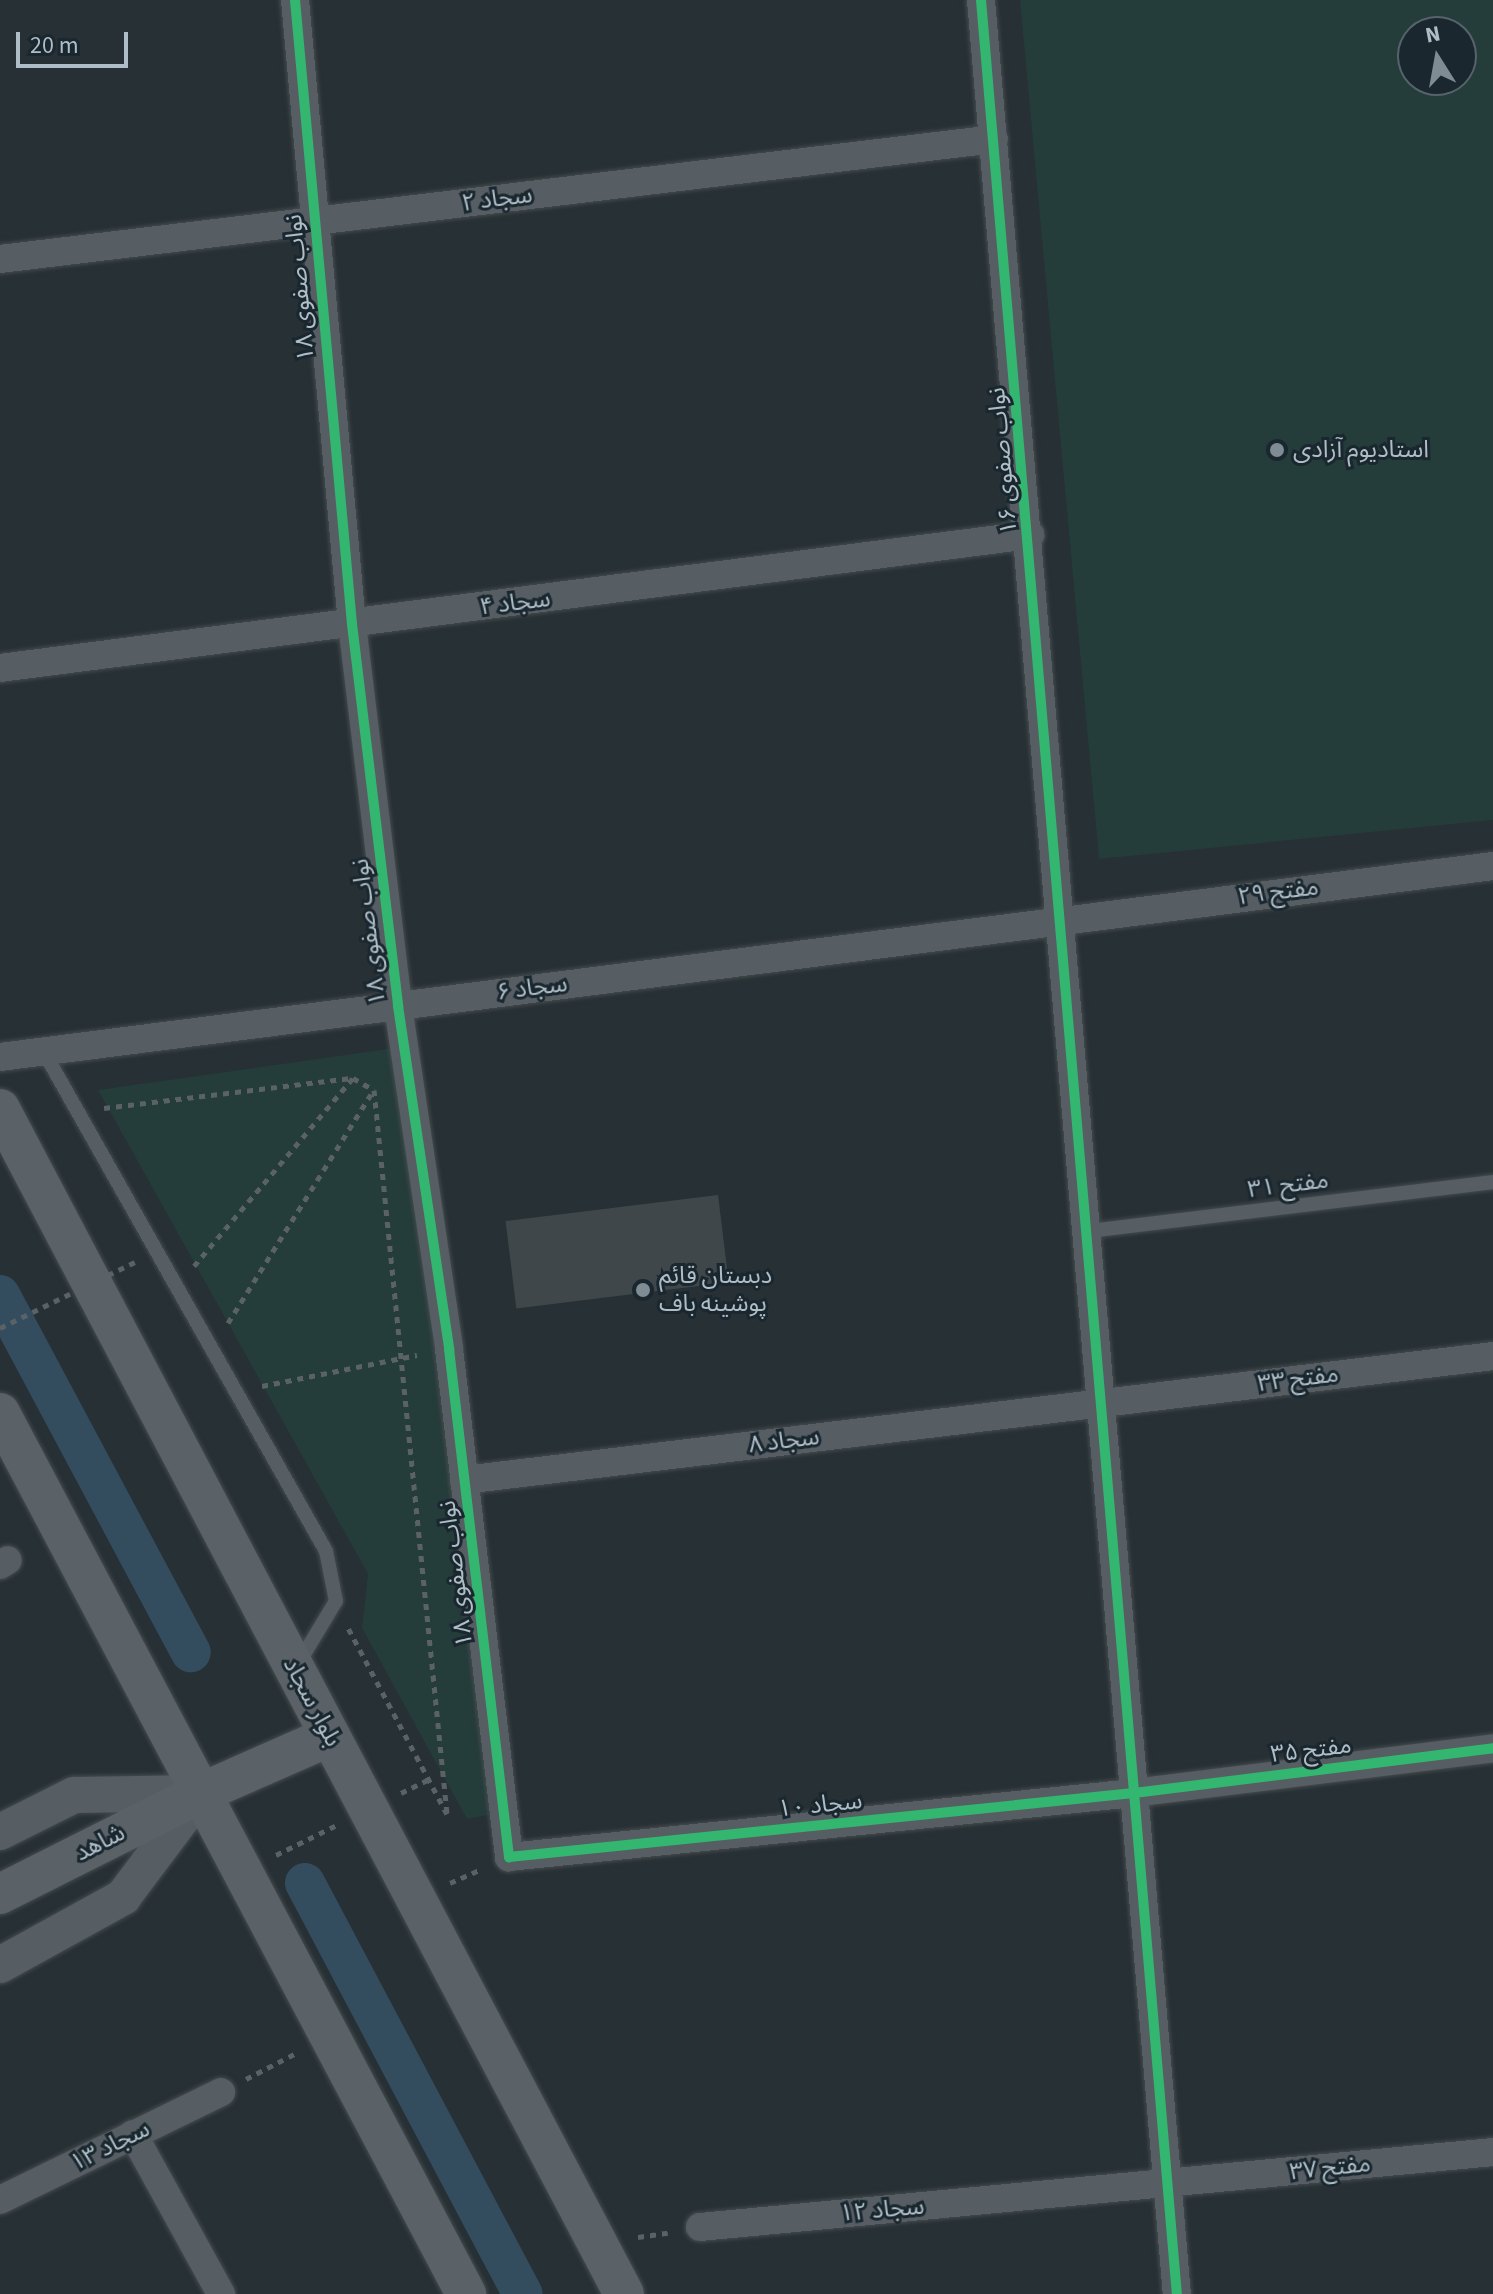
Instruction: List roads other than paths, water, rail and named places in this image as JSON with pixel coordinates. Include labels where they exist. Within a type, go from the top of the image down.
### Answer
[{"type":"main road","name":"بلوار سجاد","points":[[0,1109],[624,2294]]},
{"type":"main road","points":[[0,1413],[466,2294]]},
{"type":"main road","name":"شاهد","points":[[0,1894],[201,1793],[330,1736]]},
{"type":"street","name":"نواب صفوی ۱۸","points":[[295,0],[352,624],[398,1006],[449,1349],[509,1857]]},
{"type":"street","name":"نواب صفوی ۱۶","points":[[981,0],[1064,918],[1177,2294]]},
{"type":"street","name":"سجاد ۲","points":[[0,259],[994,139]]},
{"type":"street","name":"سجاد ۴","points":[[0,668],[1030,535]]},
{"type":"street","name":"مفتح ۲۹","points":[[1064,918],[1493,866]]},
{"type":"street","name":"سجاد ۶","points":[[0,1057],[1064,918]]},
{"type":"street","name":"مفتح ۳۳","points":[[1103,1402],[1493,1356]]},
{"type":"street","name":"سجاد ۸","points":[[464,1480],[1103,1402]]},
{"type":"street","name":"مفتح ۳۵","points":[[1134,1793],[1493,1748]]},
{"type":"street","points":[[0,1832],[74,1795],[201,1793]]},
{"type":"street","points":[[0,1965],[123,1897],[201,1793]]},
{"type":"street","name":"سجاد ۱۰","points":[[509,1857],[1134,1793]]},
{"type":"street","name":"سجاد ۱۳","points":[[0,2200],[221,2092]]},
{"type":"street","points":[[133,2134],[221,2294]]},
{"type":"street","name":"مفتح ۳۷","points":[[1166,2184],[1493,2152]]},
{"type":"street","name":"سجاد ۱۲","points":[[700,2227],[1166,2184]]},
{"type":"lane","points":[[44,1052],[326,1551],[336,1601],[295,1670]]},
{"type":"lane","name":"مفتح ۳۱","points":[[1089,1231],[1493,1182]]},
{"type":"waterway","points":[[0,1295],[191,1652]]},
{"type":"waterway","points":[[305,1883],[523,2294]]},
{"type":"place","name":"استادیوم آزادی","points":[[1277,450]]},
{"type":"place","name":"دبستان قائم پوشینه باف","points":[[643,1290]]}]
